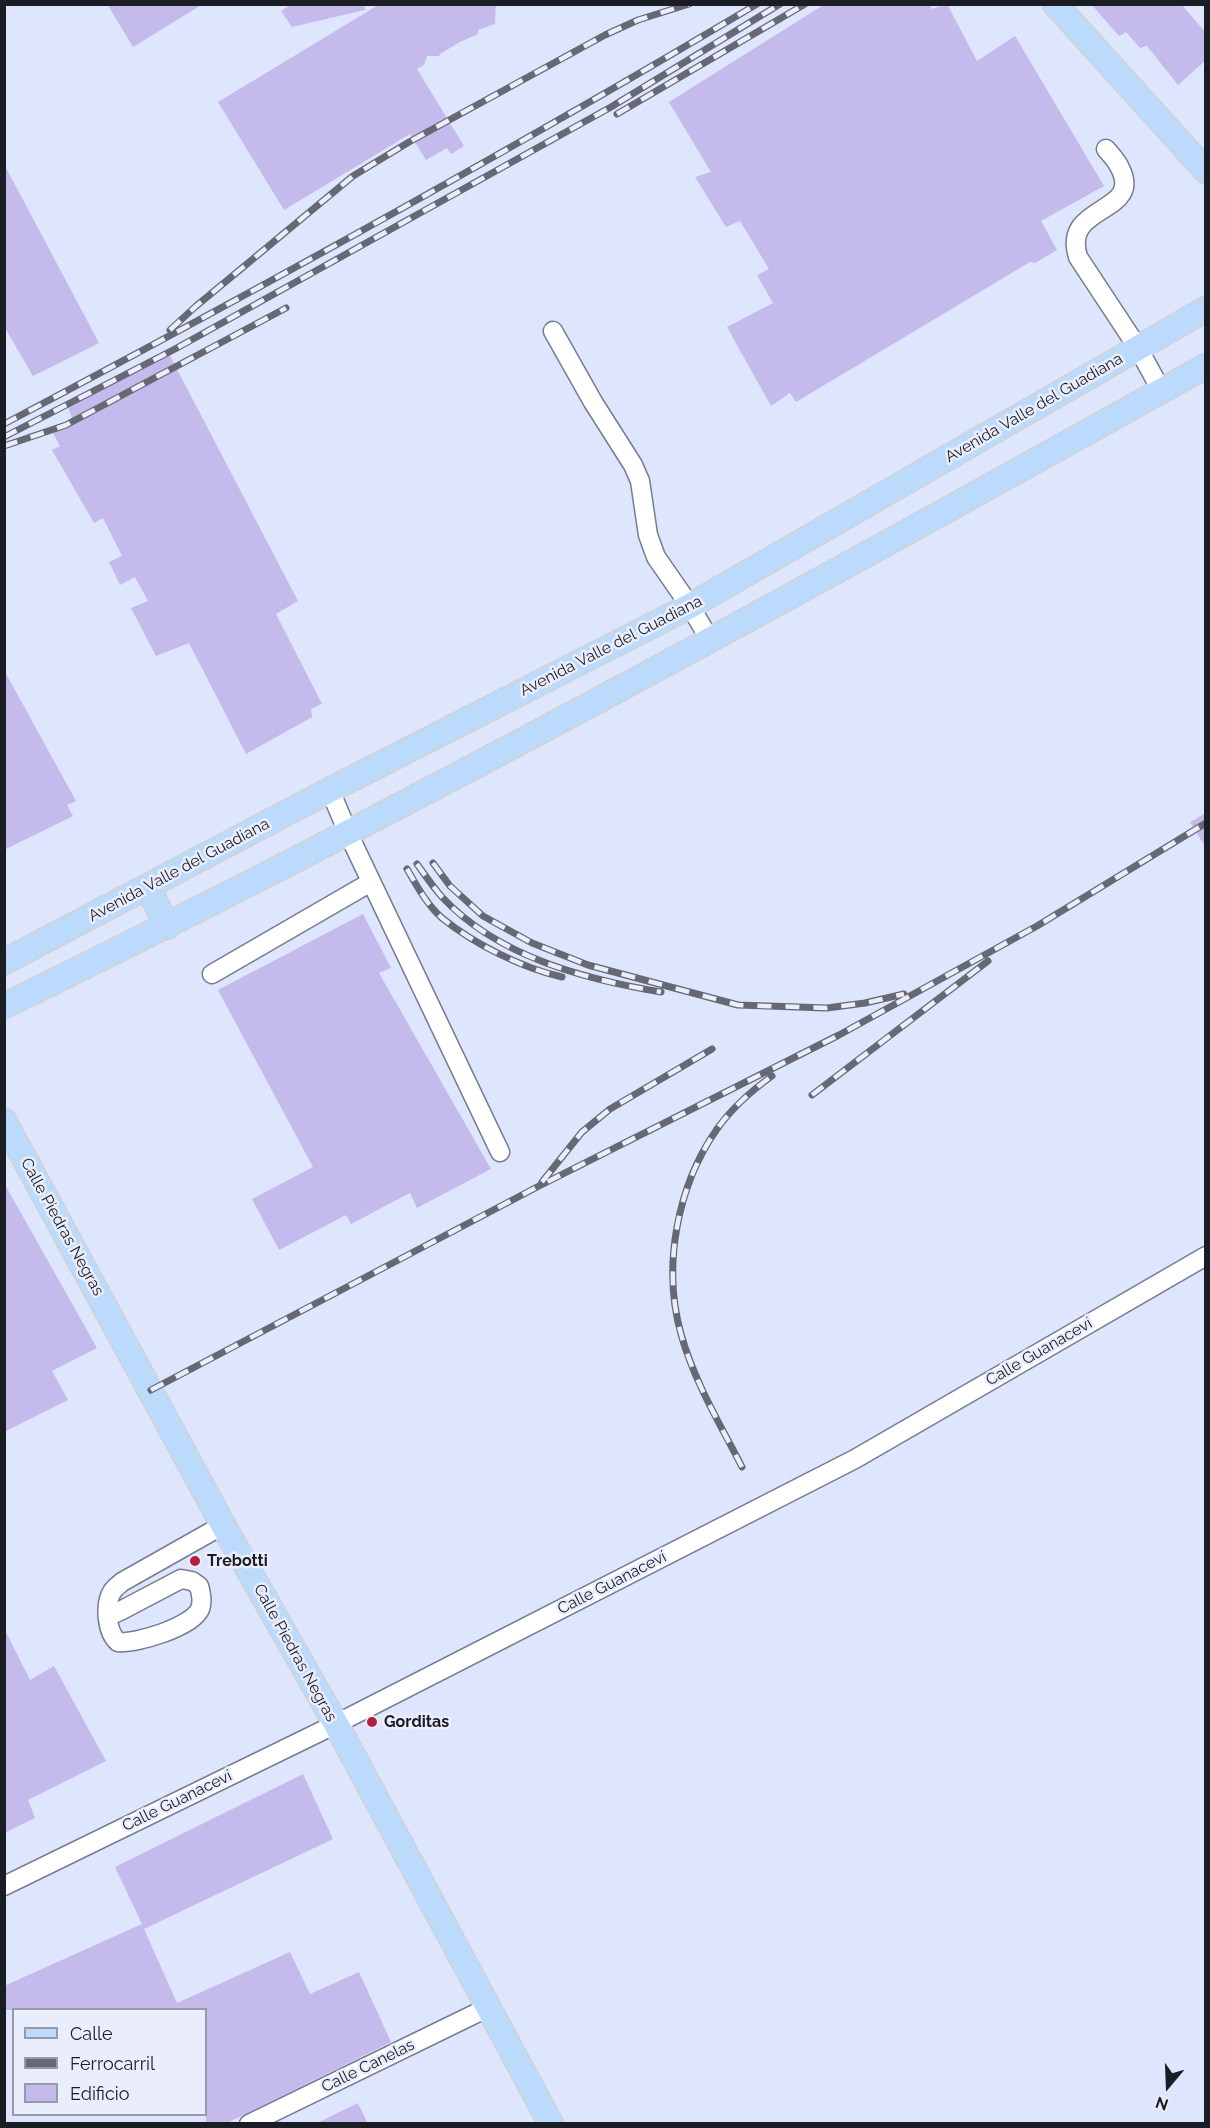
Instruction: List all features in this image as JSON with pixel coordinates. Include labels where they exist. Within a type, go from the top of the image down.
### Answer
[{"type":"main road","points":[[1055,4],[1206,171]]},
{"type":"main road","name":"Avenida Valle del Guadiana","points":[[4,962],[330,790],[690,606],[1206,309]]},
{"type":"main road","points":[[4,1006],[167,927],[710,640],[1206,366]]},
{"type":"main road","points":[[148,886],[167,927]]},
{"type":"main road","name":"Calle Piedras Negras","points":[[4,1121],[223,1525],[336,1724],[550,2124]]},
{"type":"street","points":[[1106,149],[1120,167],[1124,187],[1114,202],[1083,222],[1076,232],[1075,247],[1078,258],[1138,348],[1161,390]]},
{"type":"street","points":[[553,331],[593,402],[633,465],[640,481],[648,535],[656,557],[710,640]]},
{"type":"street","points":[[330,790],[371,882],[500,1152]]},
{"type":"street","points":[[212,974],[371,882]]},
{"type":"street","name":"Calle Guanaceví","points":[[4,1886],[336,1724],[855,1459],[1206,1256]]},
{"type":"street","points":[[109,1616],[181,1579],[192,1581],[199,1586],[201,1608],[196,1615],[183,1625],[139,1640],[118,1642],[112,1637],[109,1616],[108,1604],[112,1592],[122,1582],[223,1525]]},
{"type":"street","name":"Calle Canelas","points":[[249,2124],[487,2008]]},
{"type":"shaded area","points":[[5,5],[1205,5],[1205,2123],[5,2124]]},
{"type":"building","points":[[107,4],[203,4],[133,47]]},
{"type":"building","points":[[292,4],[364,4],[365,10],[292,27],[281,11]]},
{"type":"building","points":[[380,4],[496,4],[495,24],[478,30],[478,34],[460,42],[439,56],[427,56],[424,65],[417,69],[464,146],[451,154],[447,148],[426,160],[410,134],[284,210],[218,102]]},
{"type":"building","points":[[825,4],[929,4],[932,9],[947,4],[977,61],[1015,36],[1104,186],[1041,221],[1057,250],[1035,263],[1030,262],[796,402],[790,393],[771,406],[727,327],[773,303],[757,275],[769,269],[740,221],[726,227],[695,177],[711,172],[669,102]]},
{"type":"building","points":[[1091,4],[1181,4],[1206,33],[1206,60],[1178,85],[1147,46],[1140,48],[1126,32],[1119,36]]},
{"type":"building","points":[[4,164],[99,343],[33,376],[4,326]]},
{"type":"building","points":[[168,352],[298,601],[276,614],[322,704],[311,709],[312,717],[246,754],[189,643],[156,656],[131,608],[148,601],[135,577],[120,585],[109,562],[122,556],[103,518],[94,523],[52,450],[60,446],[53,433],[73,421],[67,404]]},
{"type":"building","points":[[4,670],[76,801],[67,805],[73,816],[4,850]]},
{"type":"building","points":[[1206,813],[1206,848],[1190,822]]},
{"type":"building","points":[[363,914],[391,968],[379,973],[491,1169],[417,1208],[410,1193],[351,1224],[346,1215],[279,1250],[252,1199],[313,1167],[218,990]]},
{"type":"building","points":[[4,1183],[97,1348],[52,1371],[68,1400],[4,1432]]},
{"type":"building","points":[[4,1628],[30,1680],[54,1666],[106,1761],[28,1800],[35,1818],[4,1833]]},
{"type":"building","points":[[303,1774],[333,1839],[144,1929],[177,2003],[290,1952],[310,1994],[359,1972],[391,2042],[225,2124],[206,2124],[207,2008],[12,2008],[12,2010],[4,2010],[4,1986],[142,1924],[115,1867]]},
{"type":"building","points":[[358,2103],[368,2124],[315,2124]]},
{"type":"railway","points":[[170,330],[353,176],[409,142],[605,35],[638,20],[689,4]]},
{"type":"railway","points":[[4,424],[383,219],[757,4]]},
{"type":"railway","points":[[4,437],[175,349],[611,107],[780,4]]},
{"type":"railway","points":[[617,114],[805,4]]},
{"type":"railway","points":[[4,446],[66,425],[286,308]]},
{"type":"railway","points":[[151,1390],[539,1186],[839,1035],[1037,926],[1206,823]]},
{"type":"railway","points":[[433,863],[450,886],[483,916],[532,943],[588,965],[738,1005],[827,1008],[865,1003],[904,994]]},
{"type":"railway","points":[[417,864],[442,897],[464,917],[488,935],[515,950],[572,972],[661,992]]},
{"type":"railway","points":[[407,869],[432,907],[455,928],[483,946],[515,961],[562,977]]},
{"type":"railway","points":[[812,1095],[988,961]]},
{"type":"railway","points":[[542,1182],[582,1132],[610,1109],[712,1049]]},
{"type":"railway","points":[[742,1467],[708,1402],[686,1351],[675,1308],[673,1255],[683,1201],[703,1151],[729,1114],[772,1076]]},
{"type":"place","name":"Trebotti","points":[[195,1561]]},
{"type":"place","name":"Gorditas","points":[[372,1722]]}]
